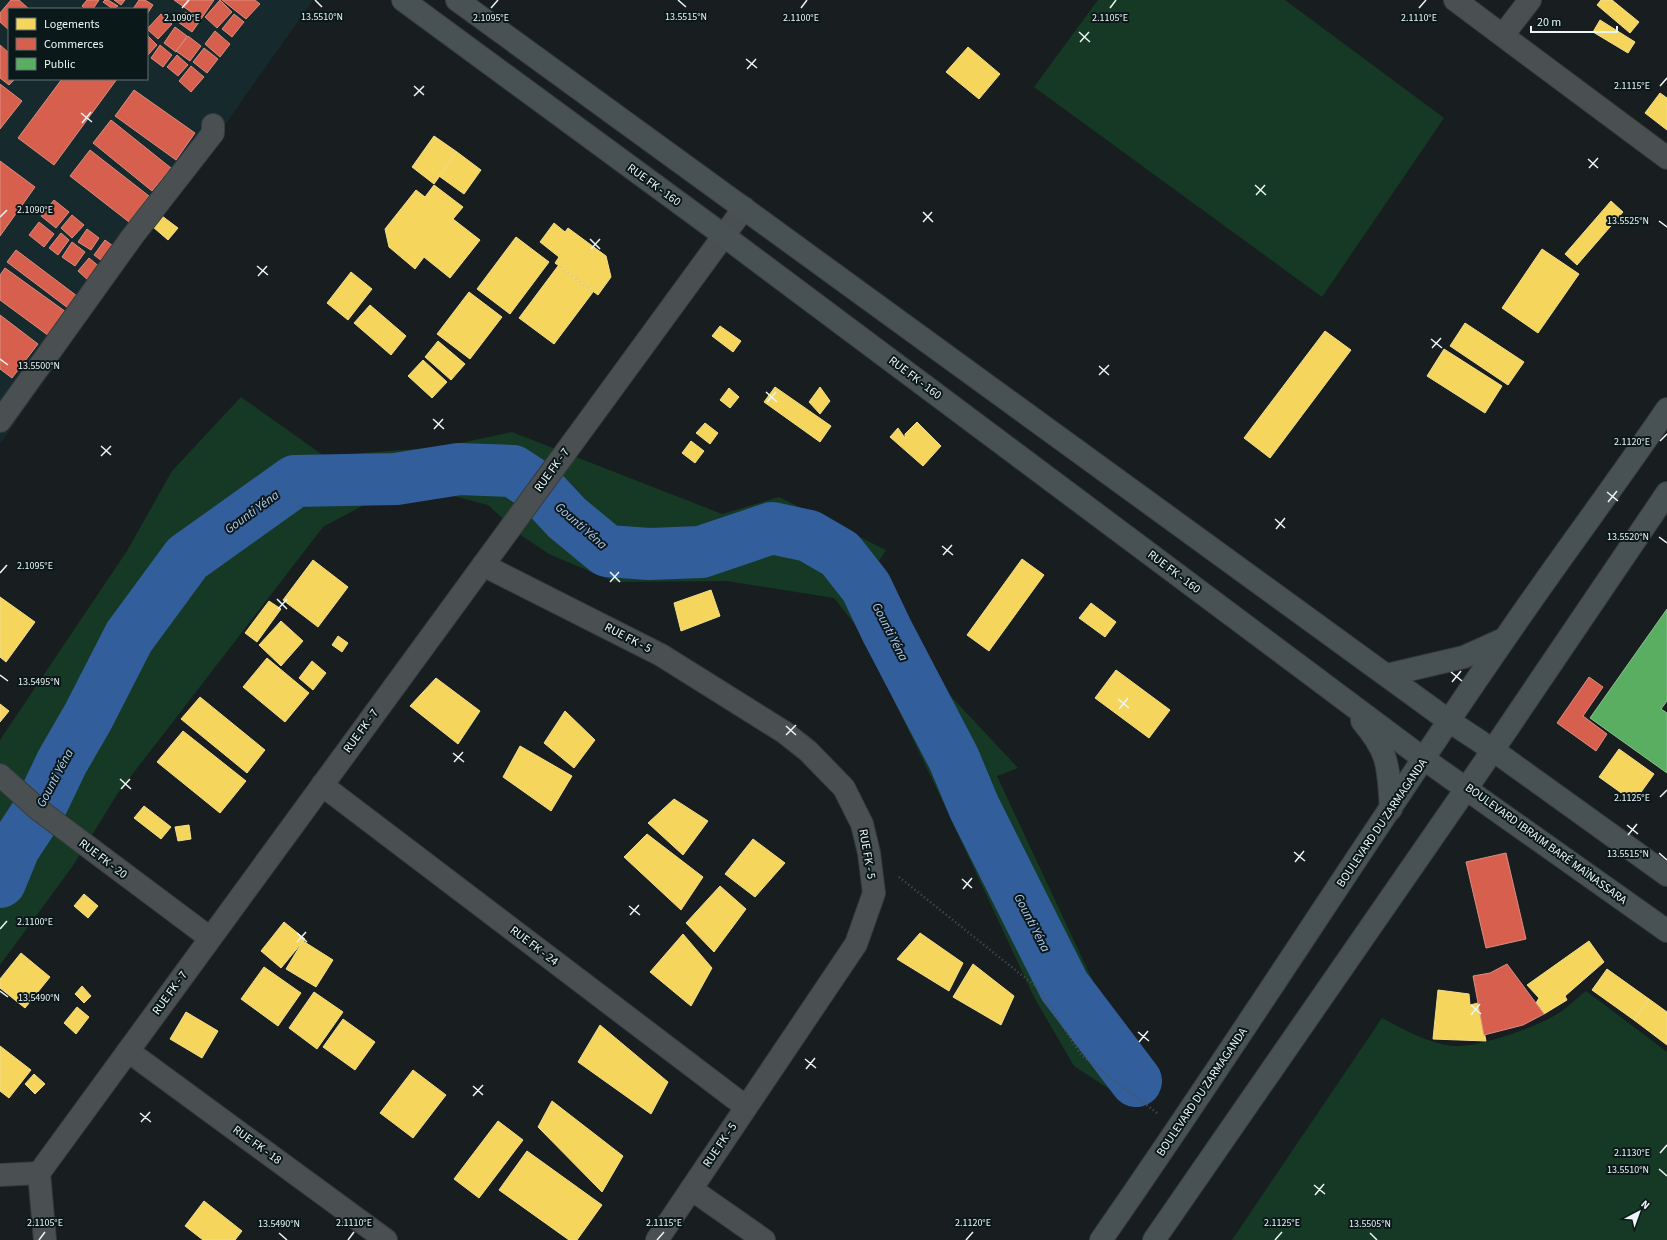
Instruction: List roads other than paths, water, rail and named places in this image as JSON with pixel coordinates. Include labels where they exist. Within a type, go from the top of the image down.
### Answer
[{"type":"main road","name":"RUE FK - 160","points":[[403,0],[723,235],[1424,759]]},
{"type":"main road","points":[[457,0],[744,208],[1040,426],[1449,721],[1493,750],[1666,874]]},
{"type":"main road","name":"BOULEVARD DU ZARMAGANDA","points":[[1101,1240],[1178,1129],[1504,639],[1614,486],[1667,409]]},
{"type":"main road","points":[[1154,1240],[1493,750],[1667,493]]},
{"type":"main road","points":[[1387,675],[1464,657],[1504,639]]},
{"type":"main road","points":[[1339,694],[1373,734],[1381,747],[1385,756],[1388,773],[1391,809]]},
{"type":"main road","name":"BOULEVARD IBRAIM BARÉ MAÏNASSARA","points":[[1424,759],[1466,787],[1667,931]]},
{"type":"street","points":[[1455,0],[1667,158]]},
{"type":"street","points":[[1503,35],[1530,0]]},
{"type":"street","points":[[0,421],[132,237],[213,133],[212,125]]},
{"type":"street","name":"RUE FK - 7","points":[[39,1173],[744,208]]},
{"type":"street","name":"RUE FK - 5","points":[[483,565],[661,655],[784,732],[808,751],[844,788],[862,824],[869,853],[874,892],[856,944],[657,1240]]},
{"type":"street","name":"RUE FK - 20","points":[[0,775],[39,810],[210,938]]},
{"type":"street","name":"RUE FK - 24","points":[[322,785],[746,1107]]},
{"type":"street","name":"RUE FK - 18","points":[[128,1051],[386,1240]]},
{"type":"street","points":[[0,1175],[39,1173],[45,1240]]},
{"type":"street","points":[[691,1189],[764,1240]]},
{"type":"waterway","name":"Gounti Yéna","points":[[0,882],[14,848],[39,810],[62,762],[88,717],[129,637],[187,558],[295,481],[396,479],[459,469],[513,471],[539,488],[567,518],[607,551],[649,554],[701,552],[772,528],[809,536],[840,554],[866,587],[887,631],[954,759],[974,807],[1064,986],[1136,1081]]}]
